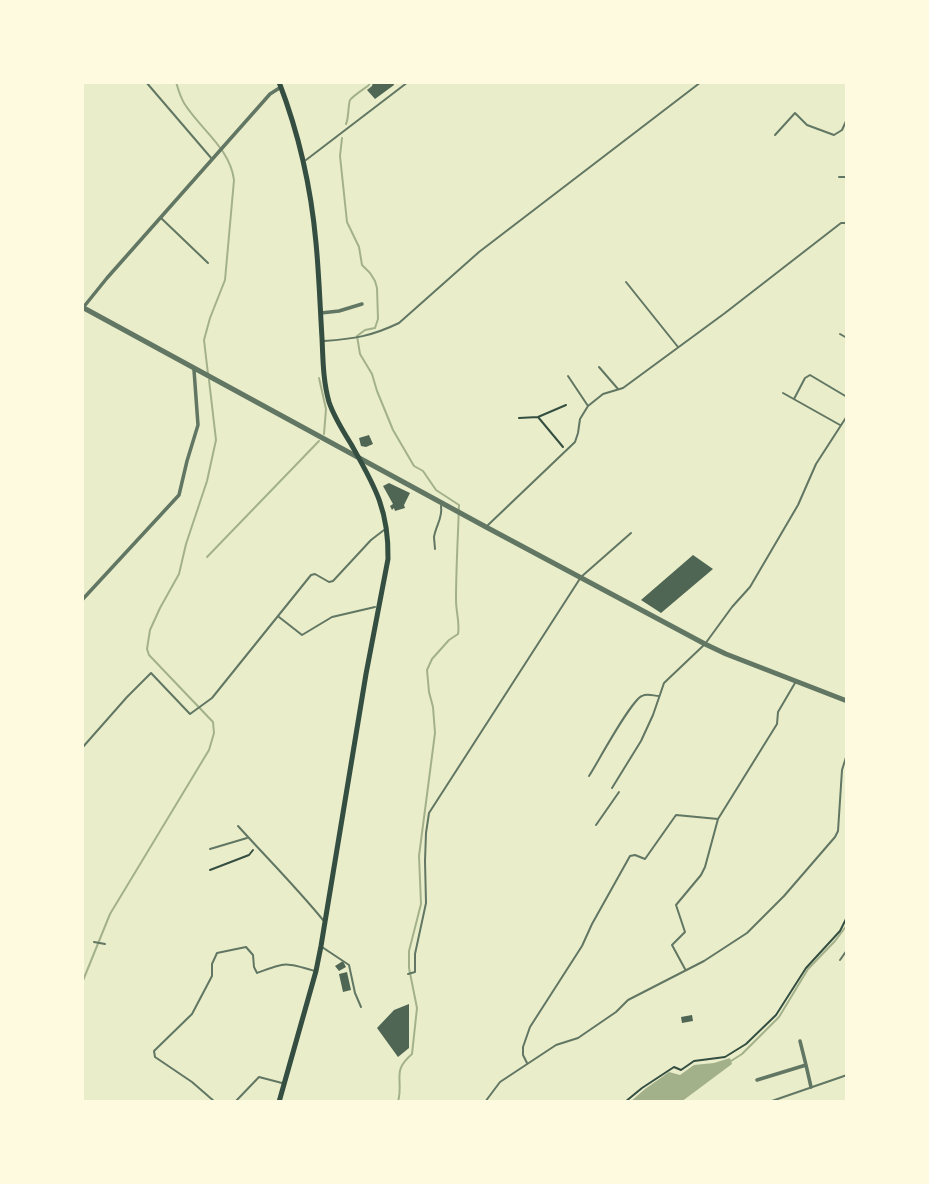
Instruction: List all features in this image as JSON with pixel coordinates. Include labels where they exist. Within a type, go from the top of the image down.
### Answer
[{"type":"main road","points":[[279,1102],[316,971],[326,924],[388,559],[387,527],[381,501],[330,403],[324,376],[316,242],[304,161],[280,85]]},
{"type":"street","points":[[280,85],[83,308],[705,644],[847,701]]},
{"type":"street","points":[[321,313],[340,311],[362,304]]},
{"type":"street","points":[[82,600],[179,495],[198,425],[194,368]]},
{"type":"street","points":[[800,1041],[811,1087]]},
{"type":"street","points":[[757,1080],[806,1065]]},
{"type":"lane","points":[[146,82],[212,160]]},
{"type":"lane","points":[[304,161],[408,82]]},
{"type":"lane","points":[[322,341],[362,338],[399,323],[479,252],[701,82]]},
{"type":"lane","points":[[775,135],[795,113],[807,125],[834,135],[842,130],[847,119]]},
{"type":"lane","points":[[839,177],[847,177]]},
{"type":"lane","points":[[161,218],[208,263]]},
{"type":"lane","points":[[486,527],[575,442],[580,419],[588,407],[603,394],[623,388],[841,223],[847,223]]},
{"type":"lane","points":[[626,282],[678,348]]},
{"type":"lane","points":[[840,334],[847,338]]},
{"type":"lane","points":[[600,367],[618,390]]},
{"type":"lane","points":[[568,376],[588,407]]},
{"type":"lane","points":[[794,400],[805,378],[810,376],[847,397]]},
{"type":"lane","points":[[783,393],[841,426]]},
{"type":"lane","points":[[612,788],[641,741],[664,683],[705,644],[750,587],[797,505],[816,464],[847,416]]},
{"type":"lane","points":[[435,549],[434,537],[442,512],[440,502]]},
{"type":"lane","points":[[82,748],[151,673],[190,714],[212,698],[311,575],[333,581],[371,540],[387,527]]},
{"type":"lane","points":[[408,974],[415,972],[415,954],[426,903],[425,861],[429,813],[582,578],[631,533]]},
{"type":"lane","points":[[277,616],[302,635],[332,617],[380,606]]},
{"type":"lane","points":[[685,970],[672,946],[685,932],[676,905],[701,875],[718,819],[777,724],[778,712],[797,681]]},
{"type":"lane","points":[[589,776],[639,697],[645,694],[659,696]]},
{"type":"lane","points":[[485,1102],[500,1082],[527,1063],[556,1045],[578,1038],[616,1012],[628,1000],[704,961],[747,933],[784,896],[835,837],[838,831],[842,770],[847,754]]},
{"type":"lane","points":[[596,825],[619,792]]},
{"type":"lane","points":[[527,1063],[523,1047],[530,1027],[582,947],[630,856],[645,859],[676,815],[718,819]]},
{"type":"lane","points":[[237,825],[302,893],[326,924]]},
{"type":"lane","points":[[210,849],[248,837]]},
{"type":"lane","points":[[94,942],[105,944]]},
{"type":"lane","points":[[321,946],[349,965],[361,1007]]},
{"type":"lane","points":[[215,1102],[192,1082],[155,1058],[154,1051],[192,1014],[212,976],[212,964],[217,953],[246,947],[253,955],[257,973],[282,963],[316,971]]},
{"type":"lane","points":[[840,960],[847,950]]},
{"type":"lane","points":[[769,1102],[847,1075]]},
{"type":"lane","points":[[235,1102],[259,1077],[284,1083]]},
{"type":"path","points":[[519,418],[538,417],[566,405]]},
{"type":"path","points":[[538,417],[566,450]]},
{"type":"path","points":[[210,870],[249,855],[256,846]]},
{"type":"path","points":[[625,1102],[674,1067],[681,1070],[694,1061],[724,1057],[746,1044],[776,1015],[806,968],[840,931],[847,917]]},
{"type":"shaded area","points":[[730,1058],[732,1064],[681,1102],[630,1102],[669,1072],[680,1075],[694,1065]]},
{"type":"building","points":[[373,82],[393,82],[394,85],[375,99],[367,90]]},
{"type":"building","points":[[369,435],[373,444],[361,446],[359,438]]},
{"type":"building","points":[[389,483],[410,493],[405,508],[392,510],[390,506],[393,504],[383,486]]},
{"type":"building","points":[[693,555],[713,569],[661,613],[641,600]]},
{"type":"building","points":[[343,961],[346,967],[339,971],[335,966]]},
{"type":"building","points":[[347,972],[351,990],[343,992],[339,974]]},
{"type":"building","points":[[409,1004],[409,1048],[398,1057],[377,1028],[394,1010]]},
{"type":"building","points":[[692,1015],[693,1021],[682,1023],[681,1017]]},
{"type":"waterway","points":[[176,82],[184,103],[227,158],[234,180],[225,280],[204,340],[208,374]]},
{"type":"waterway","points":[[346,124],[350,100],[370,82]]},
{"type":"waterway","points":[[342,138],[340,156],[347,222],[359,247],[362,265],[370,273],[377,288],[378,319],[375,328],[365,330],[357,336],[360,354],[372,374],[393,430],[414,466],[423,471],[436,490],[459,505],[456,588],[458,634],[432,659],[427,670],[435,733],[419,856],[421,904],[409,951],[409,968],[417,1008],[412,1054],[400,1071],[398,1102]]},
{"type":"waterway","points":[[319,378],[326,409],[324,434]]},
{"type":"waterway","points":[[82,983],[110,914],[209,750],[214,733],[213,722],[149,655],[147,649],[150,630],[179,574],[207,481],[216,440],[209,380]]},
{"type":"waterway","points":[[207,557],[319,441]]},
{"type":"waterway","points":[[731,1061],[742,1054],[779,1017],[808,969],[847,925]]}]
